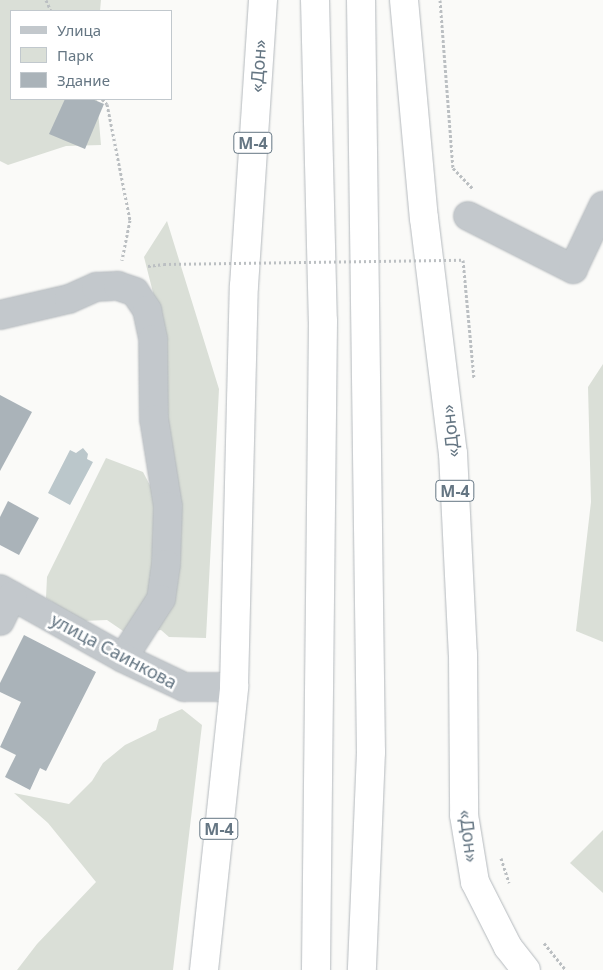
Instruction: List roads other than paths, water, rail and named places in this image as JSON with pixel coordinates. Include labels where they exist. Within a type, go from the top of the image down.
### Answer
[{"type":"highway","name":"«Дон»","points":[[204,970],[234,687],[244,286],[263,0]]},
{"type":"highway","points":[[315,0],[323,321],[316,970]]},
{"type":"highway","points":[[361,0],[371,752],[362,963]]},
{"type":"highway","name":"«Дон»","points":[[404,0],[424,218],[453,453],[462,654],[464,814],[475,882],[508,946],[526,970]]},
{"type":"street","points":[[473,205],[573,269],[602,209]]},
{"type":"street","points":[[0,314],[69,299],[96,287],[118,286],[135,292],[147,310],[153,339],[154,419],[168,506],[166,564],[160,599],[123,658]]},
{"type":"street","name":"улица Саинкова","points":[[6,593],[123,658],[184,687],[234,687]]},
{"type":"street","points":[[0,621],[6,593]]}]
